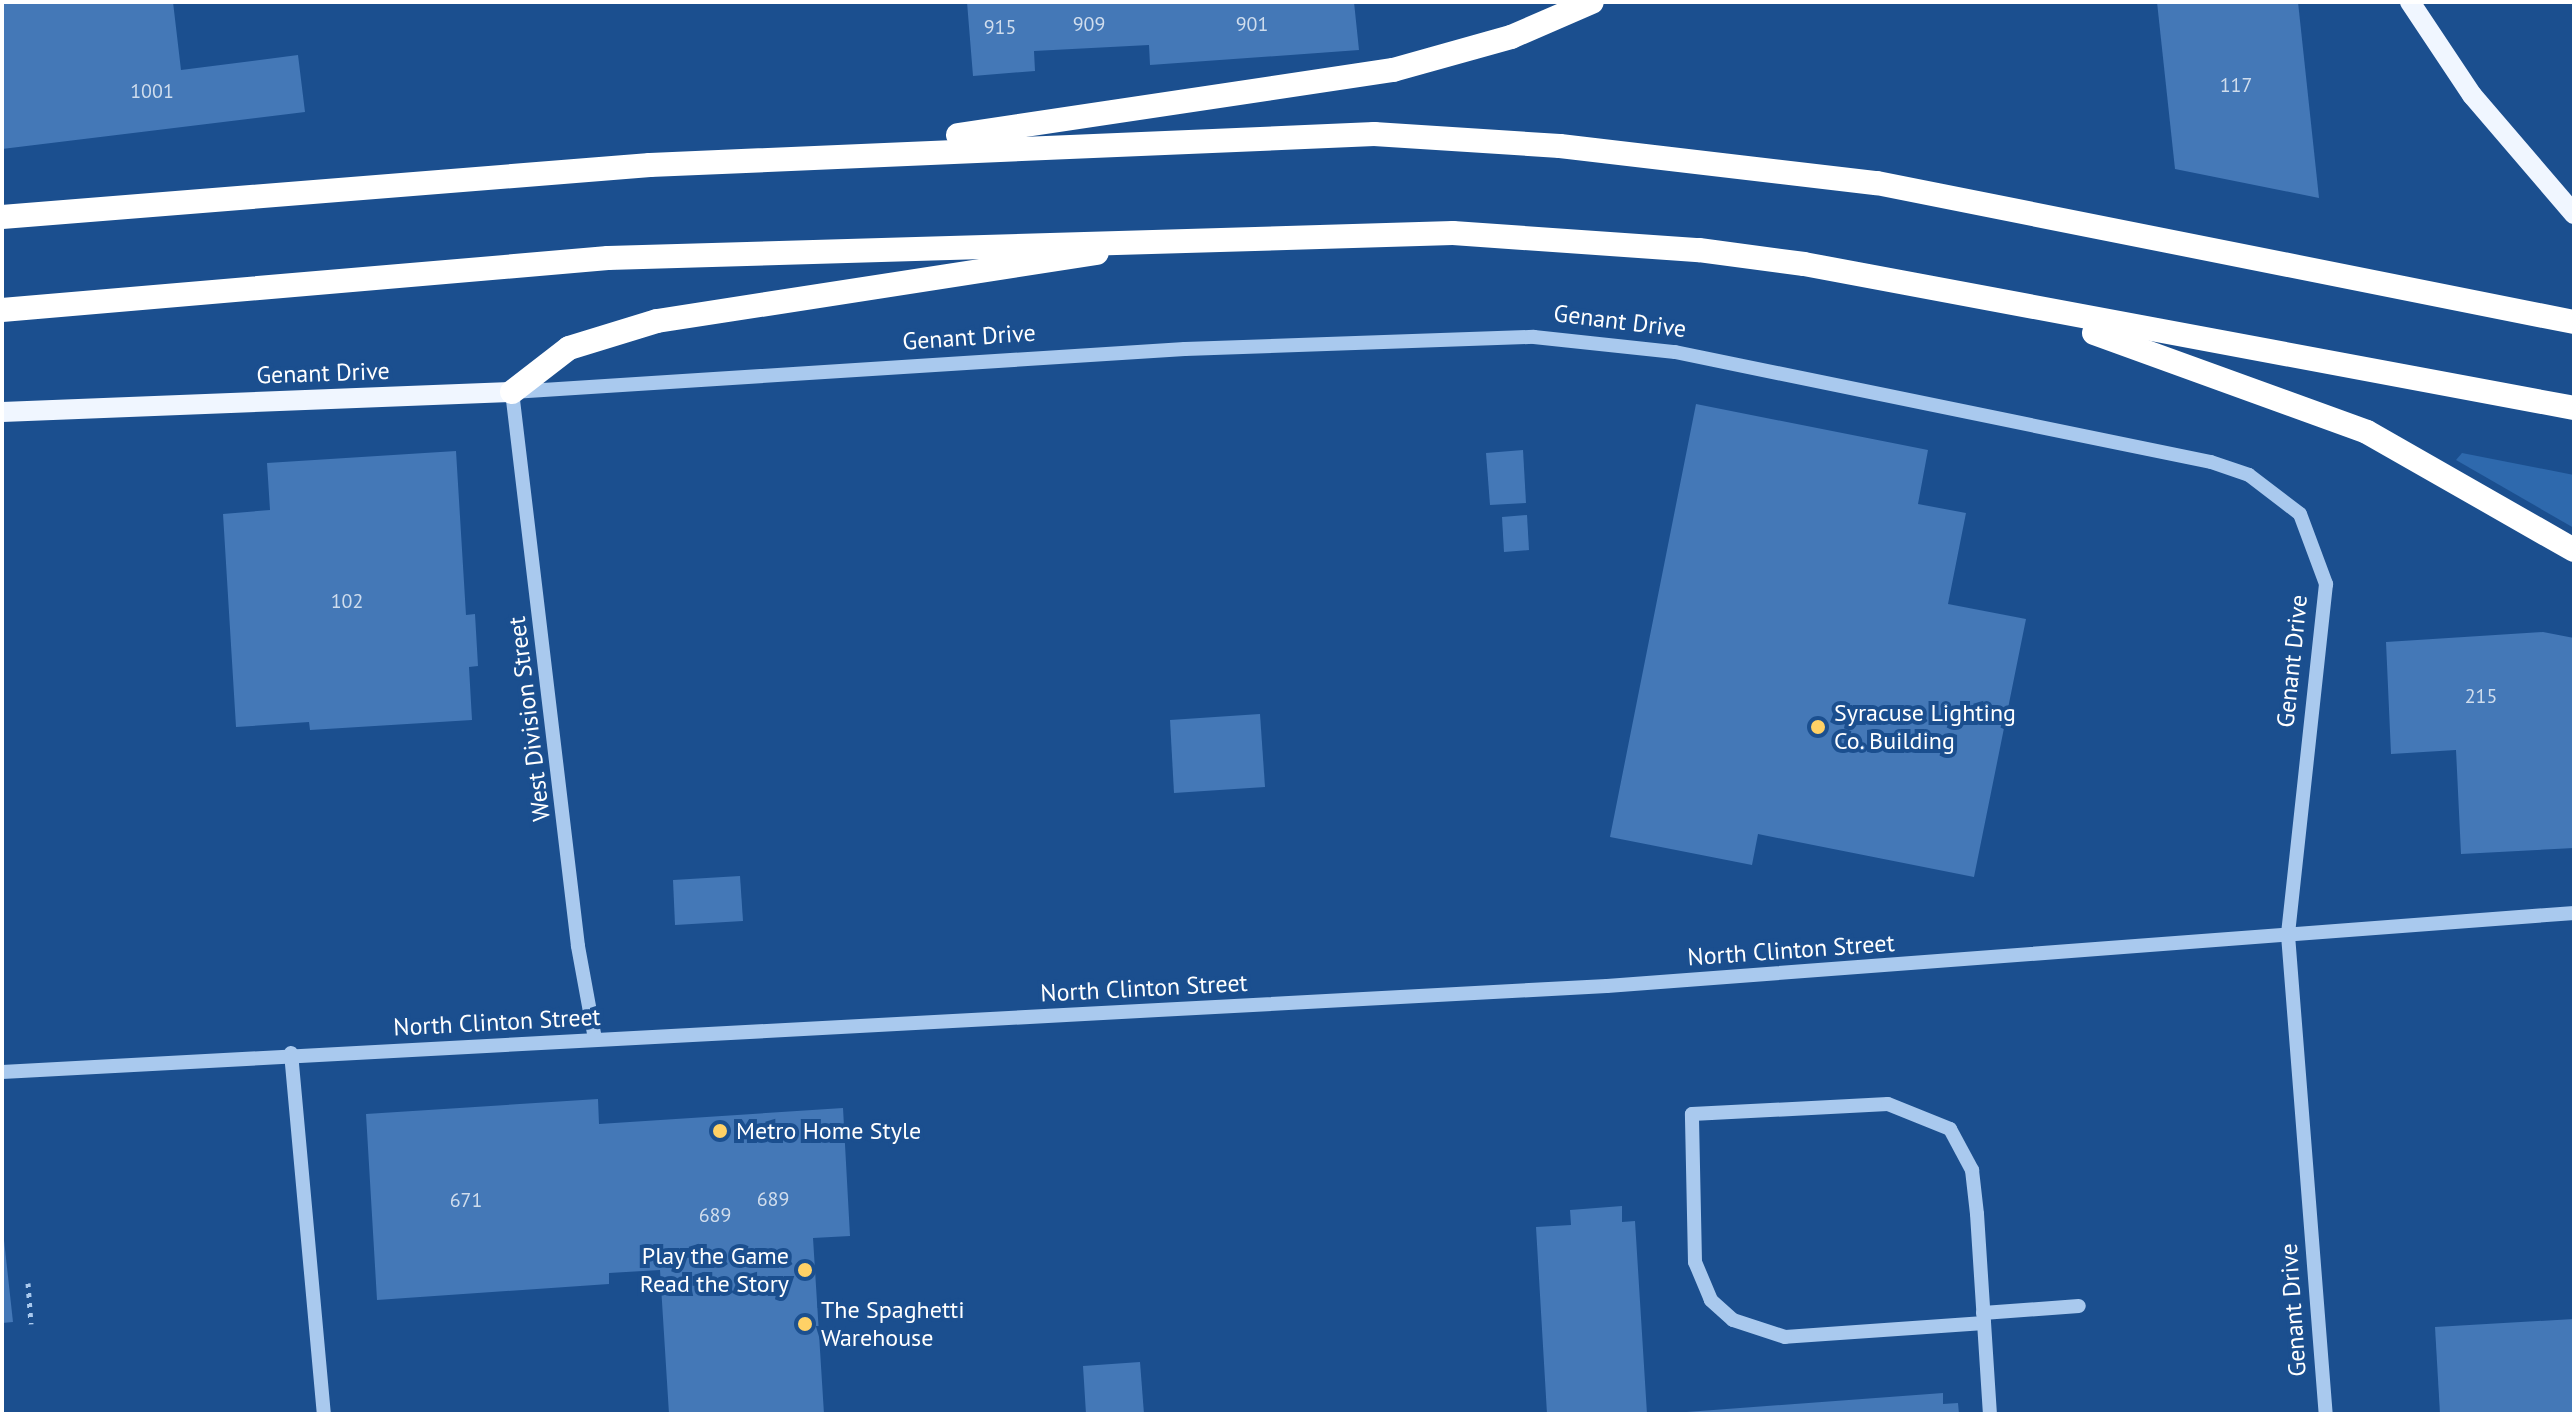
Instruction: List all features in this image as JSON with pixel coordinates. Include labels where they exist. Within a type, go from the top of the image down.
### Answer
[{"type":"highway","points":[[814,157],[1393,70],[1511,37],[1592,2]]},
{"type":"highway","points":[[2,217],[814,157],[1374,134],[1560,146],[1877,183],[2574,322]]},
{"type":"highway","points":[[2,310],[608,258],[1222,235],[1453,233],[1699,250],[2574,408]]},
{"type":"highway","points":[[512,392],[569,348],[657,321],[1222,235]]},
{"type":"highway","points":[[2012,305],[2367,432],[2574,550]]},
{"type":"main road","points":[[2410,2],[2472,95],[2574,214]]},
{"type":"main road","name":"Genant Drive","points":[[2,412],[512,392]]},
{"type":"street","name":"Genant Drive","points":[[512,392],[1185,349],[1534,337],[1675,352],[2249,475],[2300,514],[2326,584],[2288,935],[2326,1414]]},
{"type":"street","name":"West Division Street","points":[[512,392],[595,1039]]},
{"type":"street","name":"North Clinton Street","points":[[2,1072],[291,1053],[1607,986],[2574,913]]},
{"type":"street","points":[[291,1053],[324,1414]]},
{"type":"street","points":[[1990,1414],[1984,1318],[1972,1170],[1950,1129],[1888,1104],[1692,1114],[1695,1262],[1711,1300],[1733,1320],[1785,1337],[1984,1318],[2079,1306]]},
{"type":"path","points":[[28,1283],[31,1324]]},
{"type":"shaded area","points":[[2462,453],[2574,475],[2574,528],[2456,460]]},
{"type":"building","points":[[2,2],[173,2],[181,70],[298,55],[305,112],[2,149]]},
{"type":"building","points":[[967,2],[1354,2],[1359,50],[1150,65],[1149,45],[1034,51],[1035,71],[973,76]]},
{"type":"building","points":[[2157,2],[2298,2],[2319,198],[2175,169]]},
{"type":"building","name":"Syracuse Lighting Co. Building","points":[[1696,404],[1928,450],[1918,504],[1966,513],[1948,604],[2026,619],[1974,877],[1758,834],[1752,865],[1610,837]]},
{"type":"building","points":[[1523,450],[1526,503],[1490,505],[1486,453]]},
{"type":"building","points":[[456,451],[466,615],[475,614],[478,666],[469,667],[472,720],[310,730],[309,722],[236,727],[223,514],[270,510],[267,463]]},
{"type":"building","points":[[1527,515],[1529,550],[1504,552],[1502,517]]},
{"type":"building","points":[[2543,632],[2574,638],[2574,848],[2461,854],[2456,750],[2391,754],[2386,642]]},
{"type":"building","points":[[1260,714],[1265,787],[1174,793],[1170,720]]},
{"type":"building","points":[[740,876],[743,921],[675,925],[673,880]]},
{"type":"building","points":[[598,1099],[599,1124],[843,1108],[850,1236],[813,1238],[824,1414],[669,1414],[660,1270],[609,1273],[609,1284],[377,1300],[366,1114]]},
{"type":"building","points":[[1622,1206],[1622,1222],[1635,1221],[1647,1414],[1547,1414],[1536,1227],[1571,1225],[1570,1210]]},
{"type":"building","points":[[2,1222],[13,1322],[2,1323]]},
{"type":"building","points":[[2574,1319],[2574,1414],[2440,1414],[2435,1327]]},
{"type":"building","points":[[1140,1362],[1144,1414],[1086,1414],[1083,1366]]},
{"type":"building","points":[[1943,1393],[1943,1404],[1958,1403],[1959,1414],[1660,1414]]},
{"type":"place","name":"Syracuse Lighting Co. Building","points":[[1818,727]]},
{"type":"place","name":"Metro Home Style","points":[[720,1131]]},
{"type":"place","name":"Play the Game Read the Story","points":[[805,1270]]},
{"type":"place","name":"The Spaghetti Warehouse","points":[[805,1324]]}]
